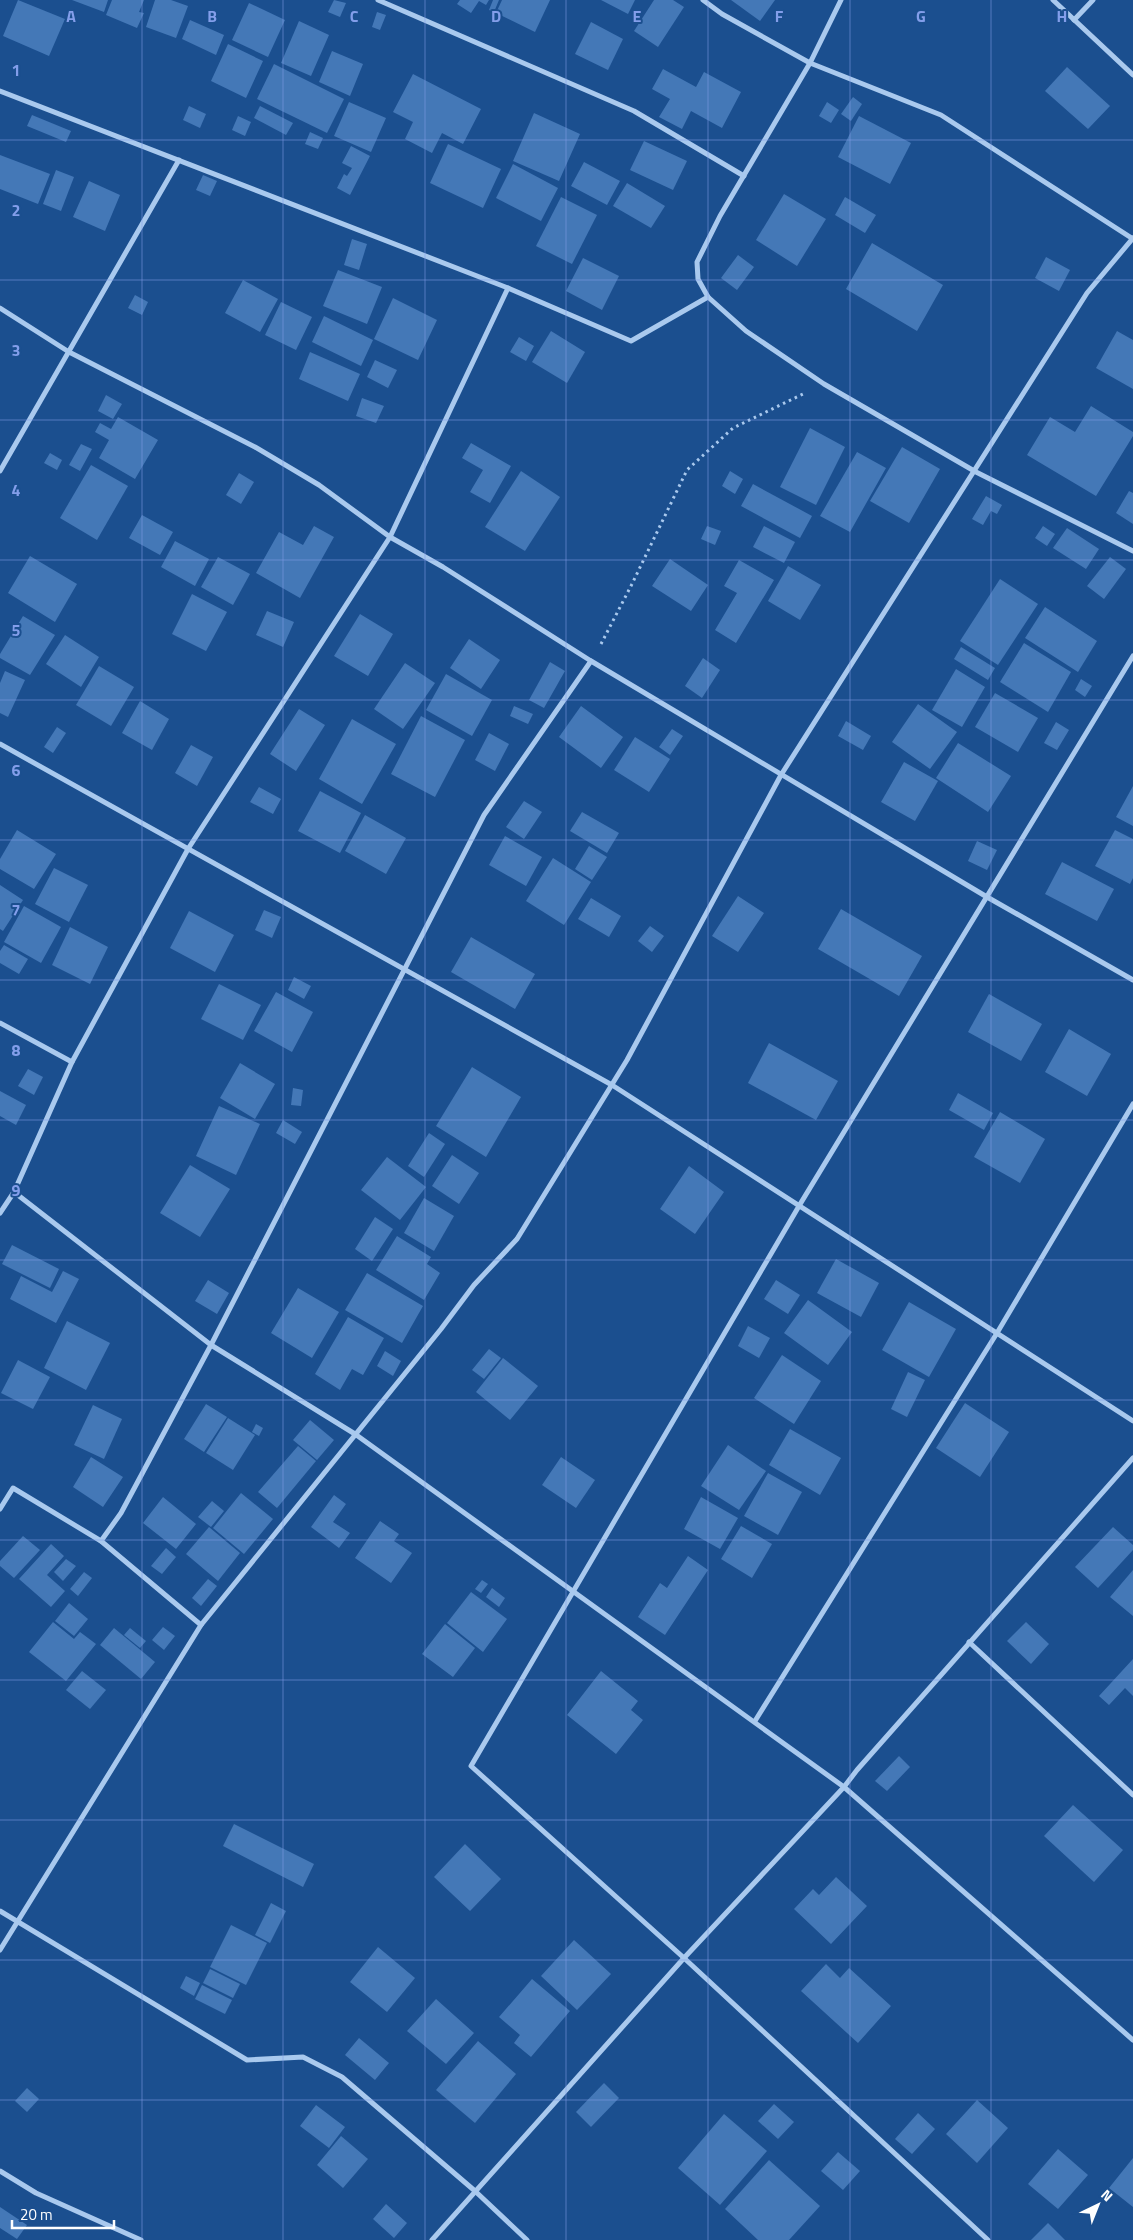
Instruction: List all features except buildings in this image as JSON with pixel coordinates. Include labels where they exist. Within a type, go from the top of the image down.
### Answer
[{"type":"street","points":[[378,0],[634,111],[744,176]]},
{"type":"street","points":[[0,1950],[201,1625],[441,1329],[474,1285],[517,1239],[612,1085],[781,776],[1088,293],[1133,239],[941,115],[810,63],[722,14],[703,0]]},
{"type":"street","points":[[842,0],[810,63],[720,216],[697,262],[698,279],[708,297],[746,331],[824,384],[976,472],[1133,551]]},
{"type":"street","points":[[1052,0],[1133,75]]},
{"type":"street","points":[[1074,20],[1093,0]]},
{"type":"street","points":[[0,91],[508,288],[631,341],[708,297]]},
{"type":"street","points":[[0,471],[179,160]]},
{"type":"street","points":[[0,1213],[14,1192],[72,1062],[188,849],[390,537],[508,288]]},
{"type":"street","points":[[0,308],[69,352],[255,447],[319,485],[390,537],[443,567],[591,661],[781,776],[1133,980]]},
{"type":"street","points":[[988,2240],[684,1958],[470,1766],[575,1592],[799,1206],[1133,656]]},
{"type":"street","points":[[101,1541],[122,1513],[212,1345],[484,815],[591,661]]},
{"type":"street","points":[[0,744],[612,1085],[1133,1421]]},
{"type":"street","points":[[0,1024],[72,1062]]},
{"type":"street","points":[[755,1721],[997,1333],[1133,1104]]},
{"type":"street","points":[[14,1192],[212,1345],[355,1434],[844,1787],[1133,2040]]},
{"type":"street","points":[[432,2240],[684,1958],[844,1787],[968,1642],[1133,1458]]},
{"type":"street","points":[[0,1509],[14,1488],[101,1541],[201,1625]]},
{"type":"street","points":[[968,1642],[1133,1795]]},
{"type":"street","points":[[0,1911],[247,2060],[303,2057],[342,2077],[475,2191],[527,2240]]},
{"type":"street","points":[[0,2172],[36,2193],[141,2240]]},
{"type":"path","points":[[591,661],[632,584],[688,470],[733,428],[824,384]]}]
